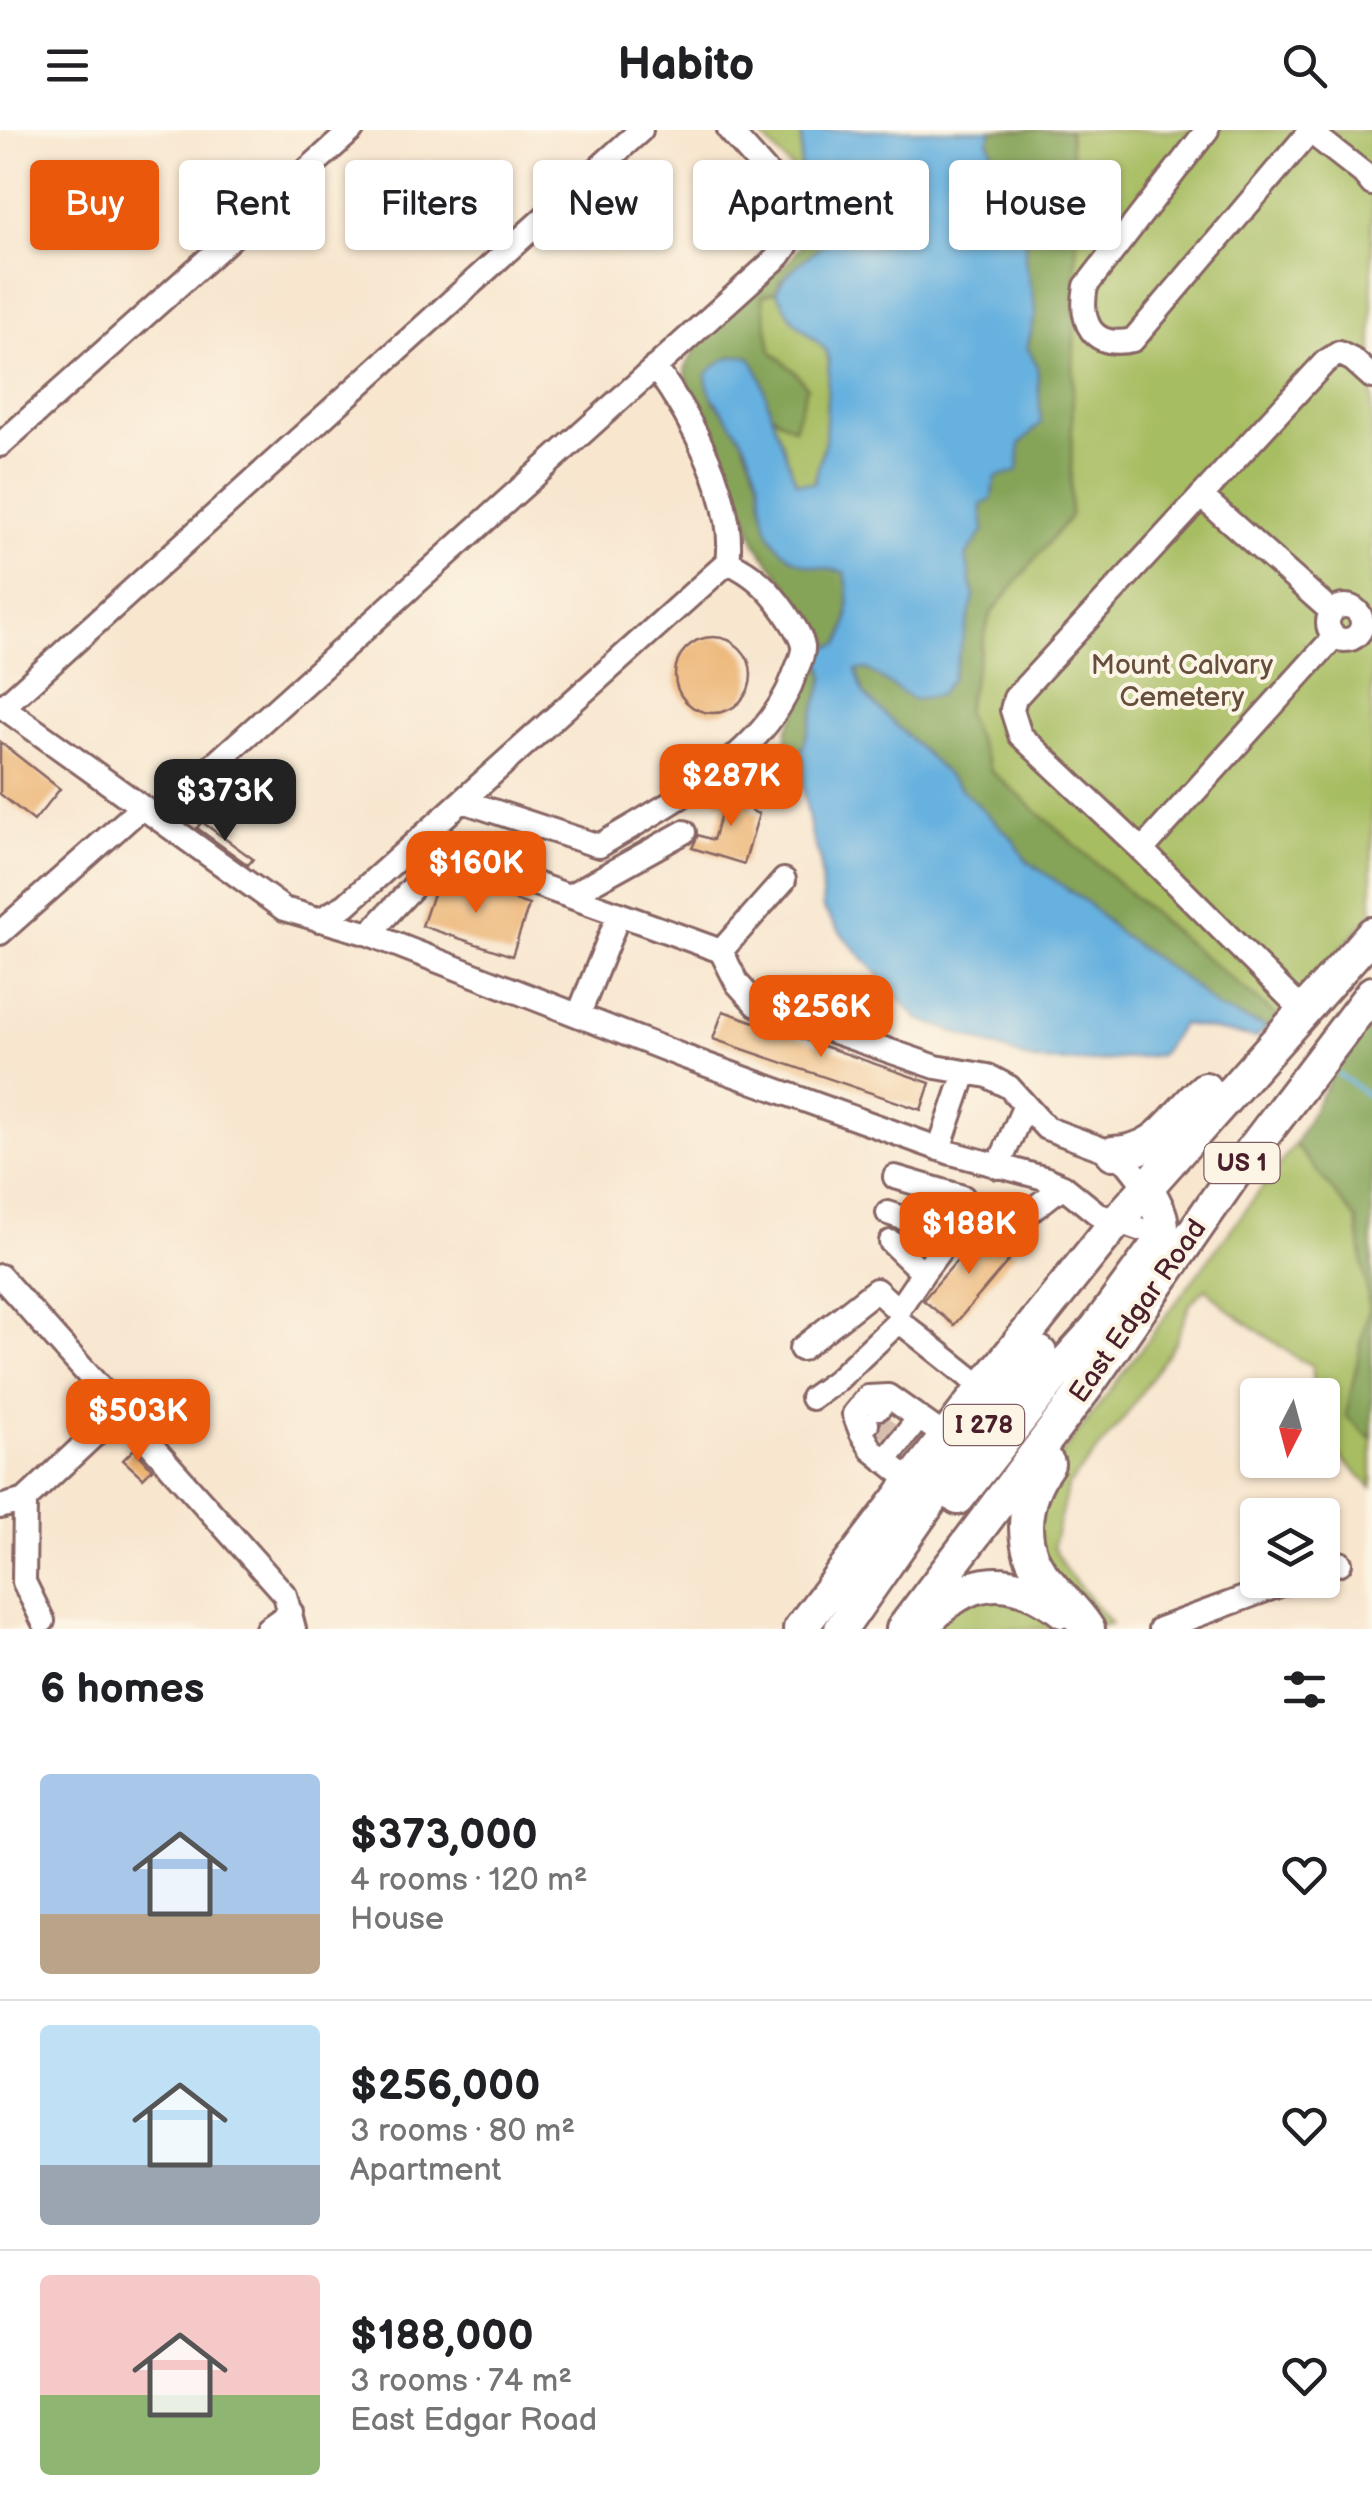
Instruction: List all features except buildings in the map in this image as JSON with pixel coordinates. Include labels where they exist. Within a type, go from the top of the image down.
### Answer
[{"type":"highway","name":"US 1","points":[[800,1629],[983,1388],[1139,1211],[1250,1070],[1372,934]]},
{"type":"highway","points":[[877,1629],[1044,1408],[1108,1334],[1158,1244],[1164,1225],[1139,1211],[1372,964]]},
{"type":"highway","name":"East Edgar Road","points":[[903,1629],[1108,1334],[1372,993]]},
{"type":"highway","points":[[1113,1153],[1147,1146],[1203,1090],[1250,1070]]},
{"type":"highway","name":"I 278","points":[[840,1629],[1139,1211]]},
{"type":"highway","points":[[858,1629],[997,1447],[1108,1334]]},
{"type":"highway","points":[[1088,1629],[1034,1562],[1027,1542],[1026,1513],[1033,1487],[1084,1415],[1108,1334]]},
{"type":"highway","points":[[921,1629],[949,1599],[964,1590],[992,1584],[1034,1592],[1073,1618],[1080,1629]]},
{"type":"lane","points":[[0,446],[352,130]]},
{"type":"lane","points":[[369,934],[446,852],[569,896],[721,951],[736,984],[757,1005],[936,1068],[988,1076],[1008,1087],[1046,1128],[1113,1153],[1128,1164],[1139,1211],[1099,1215],[1063,1186],[1026,1172],[939,1148],[685,1057],[369,934],[284,909],[2,706],[642,130]]},
{"type":"lane","points":[[0,933],[149,812],[780,255],[795,226],[788,196],[729,130]]},
{"type":"lane","points":[[1207,130],[1086,286],[1082,304],[1088,328],[1102,340],[1133,340],[1309,131],[1369,173]]},
{"type":"lane","points":[[1302,1010],[1020,735],[1012,710],[1016,698],[1326,362],[1339,353],[1354,360],[1372,377]]},
{"type":"lane","points":[[319,920],[346,905],[728,562],[731,546],[722,496],[681,404],[654,367]]},
{"type":"lane","points":[[1200,496],[1332,612]]},
{"type":"lane","points":[[463,802],[600,846],[696,788],[731,758],[769,722],[791,686],[804,649],[797,630],[774,596],[753,573],[728,562]]},
{"type":"lane","points":[[1364,602],[1365,641],[1334,637],[1328,625],[1332,612],[1364,602]]},
{"type":"lane","points":[[1142,850],[1334,637]]},
{"type":"lane","points":[[569,896],[684,832]]},
{"type":"lane","points":[[721,951],[784,880]]},
{"type":"lane","points":[[580,1014],[619,914]]},
{"type":"lane","points":[[939,1148],[965,1073]]},
{"type":"lane","points":[[998,1167],[1025,1105]]},
{"type":"lane","points":[[895,1177],[963,1197],[972,1217]]},
{"type":"lane","points":[[812,1398],[836,1381],[899,1316],[952,1234],[972,1217],[1032,1210],[1063,1186]]},
{"type":"lane","points":[[888,1214],[952,1234]]},
{"type":"lane","points":[[890,1242],[924,1273]]},
{"type":"lane","points":[[0,1276],[285,1596],[292,1620],[268,1629]]},
{"type":"lane","points":[[801,1349],[876,1290],[899,1316],[983,1388]]},
{"type":"lane","points":[[0,1507],[25,1500],[120,1411]]},
{"type":"lane","points":[[912,1482],[885,1426],[946,1438]]},
{"type":"lane","points":[[25,1500],[24,1582],[44,1621]]},
{"type":"lane","points":[[1160,1629],[1244,1598]]},
{"type":"green space","points":[[756,130],[799,130],[801,160],[784,160]]},
{"type":"green space","points":[[992,130],[1069,130],[1072,160],[995,160],[988,140]]},
{"type":"green space","name":"Mount Calvary Cemetery","points":[[1069,130],[1372,130],[1372,914],[1278,1017],[1169,928],[991,771],[965,711],[990,615],[1070,516],[1076,250],[1121,250],[1121,160],[1072,160]]},
{"type":"green space","points":[[797,250],[818,250],[781,280],[776,292],[762,296],[771,351],[807,387],[794,428],[771,414],[761,377],[749,357],[732,356],[713,400],[737,426],[792,559],[845,572],[849,600],[846,626],[840,644],[825,648],[809,635],[809,615],[756,544],[736,485],[688,384],[685,369],[701,338]]},
{"type":"green space","points":[[1025,250],[1076,250],[1070,516],[990,615],[965,711],[991,771],[1169,928],[1278,1017],[1267,1027],[1218,1009],[1190,983],[1120,934],[1086,902],[1026,860],[1013,839],[864,695],[855,670],[867,669],[876,675],[974,597],[966,556],[984,530],[981,505],[991,500],[996,477],[1020,444],[1037,365],[1027,347],[1036,312]]},
{"type":"green space","points":[[776,292],[794,321],[826,350],[829,361],[825,441],[814,483],[796,483],[771,414],[794,428],[807,387],[771,351],[762,296]]},
{"type":"green space","points":[[821,660],[825,677],[802,750],[787,746],[787,730]]},
{"type":"green space","points":[[1372,1015],[1372,1439],[1346,1416],[1369,1307],[1357,1221],[1295,1144],[1350,1041]]},
{"type":"green space","points":[[1295,1144],[1357,1220],[1369,1307],[1346,1415],[1372,1439],[1372,1488],[1340,1457],[1340,1378],[1312,1378],[1312,1365],[1226,1308],[1206,1288],[1190,1304],[1176,1341],[1127,1414],[1068,1486],[1053,1546],[1065,1569],[1111,1624],[1087,1628],[1044,1578],[1032,1505],[1042,1481]]},
{"type":"green space","points":[[1016,1594],[1072,1629],[929,1629],[962,1599]]},
{"type":"water","points":[[799,130],[992,130],[988,140],[995,160],[949,160],[949,250],[1025,250],[1036,312],[1027,347],[1037,365],[1041,423],[1020,444],[1018,471],[996,477],[991,500],[981,505],[984,530],[966,556],[974,597],[952,679],[939,695],[913,700],[867,669],[856,670],[864,694],[1013,839],[1026,860],[1086,902],[1120,934],[1190,983],[1218,1009],[1267,1027],[1256,1038],[1182,1024],[1160,1055],[1091,1062],[1034,1061],[918,1019],[823,908],[820,858],[803,787],[802,750],[825,677],[821,660],[825,648],[840,644],[848,618],[845,572],[803,563],[775,542],[765,519],[753,462],[711,394],[706,375],[725,360],[750,357],[761,377],[796,482],[814,483],[825,441],[829,361],[826,350],[794,321],[776,292],[787,276],[816,250],[929,250],[929,160],[801,160]]},
{"type":"waterway","points":[[1338,1074],[1372,1098]]},
{"type":"tunnel","points":[[881,1437],[893,1422]]}]
